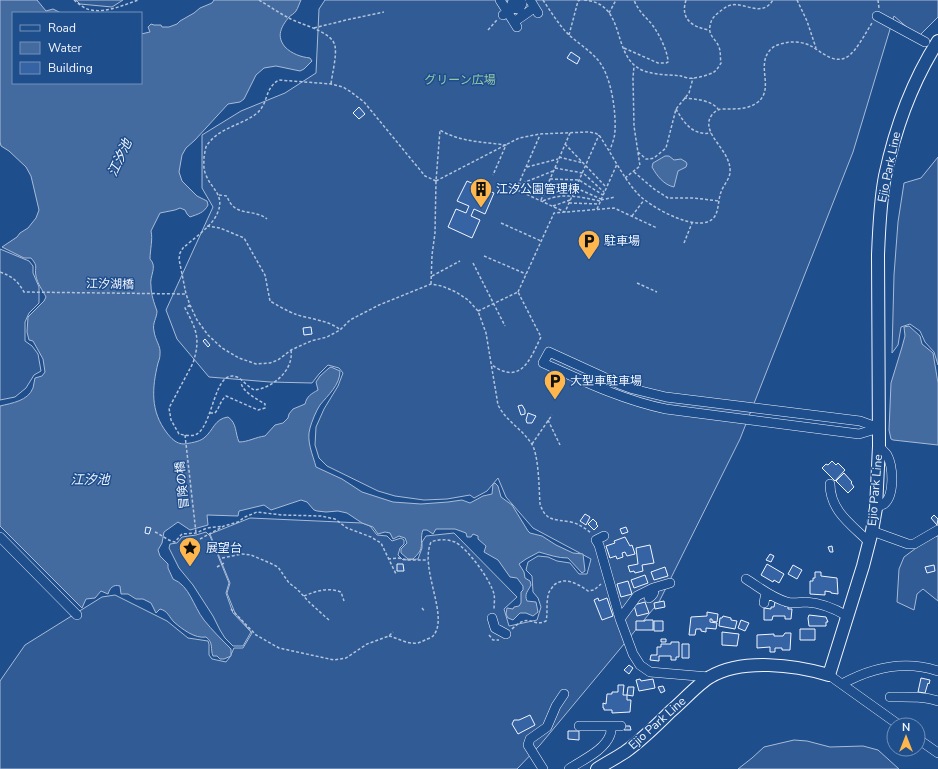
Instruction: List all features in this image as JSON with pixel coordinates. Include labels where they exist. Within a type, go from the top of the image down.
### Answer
[{"type":"main road","name":"Ejio Park Line","points":[[596,769],[625,752],[709,677],[724,670],[737,666],[788,667],[829,675],[871,537],[876,508],[879,446],[878,255],[884,178],[897,127],[921,71],[938,41]]},
{"type":"street","points":[[500,0],[521,7]]},
{"type":"street","points":[[521,7],[516,24],[521,7]]},
{"type":"street","points":[[877,16],[925,42]]},
{"type":"street","points":[[549,352],[619,384],[666,397],[860,421],[879,428],[859,434],[666,410],[628,400],[543,363],[549,352]]},
{"type":"street","points":[[830,484],[833,499],[838,512],[845,520],[871,537],[914,544],[938,530]]},
{"type":"street","points":[[0,537],[77,615]]},
{"type":"street","points":[[600,538],[599,545],[620,619],[633,654],[640,665],[650,672],[709,677]]},
{"type":"street","points":[[746,579],[766,592],[788,603],[805,602],[823,605],[847,616]]},
{"type":"street","points":[[620,619],[637,596],[653,588],[670,583]]},
{"type":"street","points":[[649,598],[653,595],[653,588]]},
{"type":"street","points":[[764,603],[766,592]]},
{"type":"street","points":[[492,618],[495,628],[506,634]]},
{"type":"street","points":[[842,684],[874,670],[899,666],[923,666],[938,670]]},
{"type":"street","points":[[829,675],[888,717]]},
{"type":"street","points":[[543,769],[528,745],[530,739],[547,727],[556,706],[564,694]]},
{"type":"street","points":[[890,697],[931,699],[938,701]]},
{"type":"street","points":[[579,726],[621,726]]},
{"type":"street","points":[[569,769],[596,752],[605,744],[610,735],[611,726]]},
{"type":"street","points":[[926,745],[938,753]]},
{"type":"path","points":[[74,0],[83,7],[91,10],[111,9],[138,0]]},
{"type":"path","points":[[259,0],[290,19],[314,28],[330,38],[335,46],[336,52],[330,84]]},
{"type":"path","points":[[543,0],[569,35],[598,60],[605,72],[614,105],[615,130],[614,139],[610,150]]},
{"type":"path","points":[[569,35],[576,6],[580,0]]},
{"type":"path","points":[[584,0],[601,5],[609,13],[613,19],[629,59],[634,65],[653,74],[693,78],[715,72],[721,63],[719,47],[710,35],[709,30],[713,17],[730,5],[764,8],[770,5],[773,0]]},
{"type":"path","points":[[609,13],[616,0]]},
{"type":"path","points":[[624,48],[658,63],[668,62],[668,56],[664,44],[634,0]]},
{"type":"path","points":[[686,0],[684,11],[687,19],[695,27],[709,30]]},
{"type":"path","points":[[797,0],[807,21],[817,49]]},
{"type":"path","points":[[488,30],[521,7]]},
{"type":"path","points":[[314,28],[384,12]]},
{"type":"path","points":[[436,181],[519,138],[540,134],[588,132],[599,135],[610,150],[616,164],[625,178],[644,200],[683,221],[697,223],[711,220],[715,216],[721,192],[730,173],[728,161],[724,151],[714,139],[708,123],[713,113],[718,110],[743,109],[758,102],[763,97],[766,84],[764,70],[766,57],[772,48],[779,44],[792,42],[808,44],[832,58],[843,59],[848,57],[877,16]]},
{"type":"path","points":[[625,178],[640,166],[632,109],[634,65]]},
{"type":"path","points":[[638,152],[649,159],[654,158],[666,148],[676,109],[689,93],[693,78]]},
{"type":"path","points":[[436,181],[425,176],[364,102],[352,92],[343,87],[330,84],[279,80],[272,84],[268,90],[262,108],[256,114],[231,126],[217,135],[206,146],[204,169],[206,177],[219,195],[218,213],[213,221],[183,248],[180,253],[179,259],[186,294],[190,305],[197,320],[208,335],[222,348],[239,358],[256,364],[270,363],[291,350],[311,341],[327,337],[340,330],[350,320],[379,305],[431,284],[442,286],[456,292],[468,300],[478,311],[486,333],[498,406],[505,416],[532,444],[536,456],[540,504],[543,511],[553,520],[572,522],[600,538]]},
{"type":"path","points":[[684,98],[706,102],[716,106],[718,110]]},
{"type":"path","points":[[676,109],[682,119],[699,134],[712,133]]},
{"type":"path","points":[[431,284],[432,255],[436,233],[436,181],[440,130],[449,136],[461,140],[506,145]]},
{"type":"path","points":[[542,201],[550,178],[570,133]]},
{"type":"path","points":[[516,190],[540,134]]},
{"type":"path","points":[[565,212],[599,135]]},
{"type":"path","points":[[565,144],[606,187]]},
{"type":"path","points":[[493,175],[506,145]]},
{"type":"path","points":[[527,167],[559,158],[583,163]]},
{"type":"path","points":[[596,209],[616,164]]},
{"type":"path","points":[[555,168],[583,173],[604,192]]},
{"type":"path","points":[[518,185],[553,171]]},
{"type":"path","points":[[634,172],[654,189],[668,198],[694,198],[719,201]]},
{"type":"path","points":[[550,178],[579,180],[603,195]]},
{"type":"path","points":[[504,184],[565,212]]},
{"type":"path","points":[[523,193],[548,184]]},
{"type":"path","points":[[546,188],[576,188],[600,200]]},
{"type":"path","points":[[219,195],[227,196],[229,203],[238,210],[262,215],[267,220]]},
{"type":"path","points":[[542,201],[573,195],[600,200],[615,197]]},
{"type":"path","points":[[553,206],[571,200]]},
{"type":"path","points":[[632,216],[644,200]]},
{"type":"path","points":[[569,203],[599,204]]},
{"type":"path","points":[[478,311],[518,292],[554,213],[614,208],[657,228]]},
{"type":"path","points":[[501,223],[541,241]]},
{"type":"path","points":[[684,243],[692,223]]},
{"type":"path","points":[[207,226],[220,228],[244,238],[265,275],[270,301],[294,314],[324,322],[340,330]]},
{"type":"path","points":[[484,256],[526,274]]},
{"type":"path","points":[[432,276],[460,261]]},
{"type":"path","points":[[473,263],[505,326]]},
{"type":"path","name":"江汐湖橋","points":[[0,272],[18,281],[24,292],[186,294]]},
{"type":"path","points":[[637,283],[657,292]]},
{"type":"path","points":[[491,364],[503,371],[513,373],[519,372],[529,361],[541,337],[518,292]]},
{"type":"path","points":[[190,305],[185,308],[197,333],[196,355],[169,408],[169,416],[172,425],[178,434],[197,434],[204,426],[219,386],[224,378],[236,377],[254,390],[262,389],[277,379],[290,365],[292,355],[291,350]]},
{"type":"path","points":[[210,413],[215,413],[217,411],[220,403],[226,396],[258,410],[265,408],[265,404],[242,387],[241,380]]},
{"type":"path","points":[[532,444],[552,415]]},
{"type":"path","points":[[548,420],[560,445]]},
{"type":"path","name":"冒険の橋","points":[[185,435],[196,536]]},
{"type":"path","points":[[155,532],[164,536],[168,540],[175,542],[182,534],[196,533],[207,528],[224,526],[238,522],[257,512],[282,515],[321,516],[334,519],[347,528],[381,543],[396,574]]},
{"type":"path","points":[[200,539],[224,526]]},
{"type":"path","points":[[389,636],[405,642],[419,643],[432,636],[437,629],[437,605],[431,583],[428,560],[428,548],[430,542],[436,539],[454,542],[465,550],[479,567],[494,593],[494,610],[492,618]]},
{"type":"path","points":[[222,558],[242,554],[251,555],[262,558],[278,567],[289,583],[330,621]]},
{"type":"path","points":[[388,559],[398,558],[408,560],[428,560]]},
{"type":"path","points":[[217,567],[224,563]]},
{"type":"path","points":[[489,634],[493,640],[502,639],[524,620],[542,623],[546,621],[548,616],[548,595],[553,587],[560,581],[568,581],[579,585],[588,591],[594,590],[600,585],[607,575]]},
{"type":"path","points":[[304,596],[319,591],[336,590],[341,592],[344,601]]},
{"type":"path","points":[[422,608],[425,612]]},
{"type":"path","points":[[231,609],[256,635],[279,648],[334,660],[346,658],[366,644],[389,636],[393,632]]},
{"type":"shaded area","points":[[76,0],[123,0],[112,7],[80,4]]},
{"type":"shaded area","points":[[325,0],[938,0],[938,17],[918,37],[894,16],[853,152],[740,439],[659,602],[540,745],[517,769],[0,769],[0,681],[25,645],[102,597],[115,595],[167,621],[188,638],[208,641],[209,655],[212,659],[226,662],[234,648],[243,648],[252,633],[235,613],[227,593],[230,583],[210,534],[250,518],[362,523],[370,526],[377,535],[387,536],[392,541],[401,538],[404,540],[404,544],[400,548],[398,555],[403,560],[418,559],[422,548],[422,542],[426,536],[454,533],[517,597],[504,609],[509,626],[537,620],[541,607],[538,598],[533,592],[532,576],[526,570],[528,562],[538,556],[548,557],[557,561],[570,563],[579,574],[587,574],[591,559],[533,528],[506,497],[498,478],[487,491],[474,498],[470,495],[447,499],[424,500],[395,496],[378,491],[327,466],[319,458],[315,445],[316,427],[324,409],[338,386],[343,373],[339,368],[328,365],[312,383],[270,382],[209,377],[177,339],[166,310],[213,207],[202,188],[202,135],[241,111],[285,93],[316,73],[319,9]]},
{"type":"shaded area","points":[[938,157],[938,365],[934,352],[925,342],[920,331],[910,324],[901,327],[898,345],[892,353],[894,275],[898,222],[904,183],[921,178]]},
{"type":"shaded area","points":[[0,249],[29,261],[33,266],[33,273],[39,287],[39,303],[29,313],[25,322],[25,341],[32,346],[38,354],[41,371],[34,375],[26,388],[15,397],[0,400]]},
{"type":"shaded area","points":[[206,532],[210,536],[229,583],[226,593],[233,613],[251,632],[243,646],[233,646],[225,638],[193,585],[179,568],[169,548],[170,544],[177,543],[182,537]]},
{"type":"shaded area","points":[[938,536],[938,601],[923,589],[917,594],[914,610],[897,602],[899,569],[904,557],[931,537]]},
{"type":"shaded area","points":[[794,740],[807,741],[830,747],[863,746],[878,750],[899,769],[738,769],[764,747]]},
{"type":"water","name":"江汐池","points":[[0,0],[37,0],[46,11],[53,9],[59,12],[12,12],[12,84],[142,84],[142,34],[150,32],[148,27],[151,24],[169,27],[177,24],[200,8],[212,3],[214,0],[301,0],[296,11],[284,24],[280,35],[282,43],[291,52],[310,58],[312,61],[300,71],[276,66],[264,68],[256,75],[244,99],[240,102],[228,104],[186,148],[182,155],[179,172],[182,181],[197,196],[207,201],[208,205],[203,212],[190,217],[185,210],[180,208],[160,213],[151,231],[152,241],[150,259],[153,268],[151,289],[157,311],[154,328],[160,351],[160,358],[154,381],[154,399],[155,408],[161,425],[172,439],[181,444],[192,443],[202,439],[217,422],[228,417],[233,422],[239,442],[265,436],[275,425],[283,423],[293,409],[305,404],[307,399],[318,390],[316,382],[320,376],[331,367],[340,371],[338,381],[333,390],[320,405],[313,419],[309,433],[310,448],[316,467],[342,479],[362,492],[393,502],[421,504],[462,500],[470,503],[483,496],[492,494],[493,484],[495,483],[498,486],[501,497],[512,505],[530,533],[542,536],[573,553],[583,554],[585,571],[582,573],[568,558],[557,557],[539,552],[526,559],[519,564],[524,572],[525,578],[530,581],[531,585],[526,599],[527,601],[536,602],[538,612],[533,616],[526,613],[520,613],[513,620],[508,618],[506,614],[507,608],[513,609],[514,607],[519,606],[521,603],[521,592],[523,590],[523,586],[517,578],[510,577],[498,560],[484,552],[486,546],[478,539],[478,536],[473,534],[471,537],[467,537],[466,533],[455,529],[436,529],[433,534],[427,530],[423,530],[420,551],[413,559],[408,559],[401,553],[401,549],[407,543],[405,538],[399,536],[393,539],[390,533],[385,532],[378,534],[373,527],[362,523],[347,513],[338,511],[317,511],[314,510],[307,502],[301,500],[271,510],[264,505],[239,511],[238,516],[207,515],[208,525],[190,530],[178,522],[164,532],[162,543],[158,550],[160,556],[168,564],[168,568],[173,579],[179,582],[187,591],[200,615],[231,649],[231,656],[220,659],[217,656],[213,656],[211,644],[206,637],[193,635],[185,630],[174,622],[163,610],[160,609],[156,613],[151,603],[143,599],[136,599],[128,594],[121,594],[120,586],[112,587],[108,594],[101,591],[95,598],[86,599],[82,608],[0,526],[0,406],[24,399],[31,392],[35,378],[42,376],[45,372],[43,359],[33,341],[29,340],[27,332],[28,317],[46,297],[37,279],[36,265],[31,258],[24,258],[2,247],[28,228],[36,218],[39,210],[31,176],[26,167],[9,151],[1,146]]},
{"type":"water","points":[[665,156],[669,156],[674,160],[681,159],[687,164],[686,167],[678,171],[674,187],[661,180],[652,167],[653,163]]},
{"type":"water","points":[[909,326],[920,336],[922,344],[933,353],[938,383],[938,445],[891,439],[889,430],[891,383],[905,336],[904,327]]},
{"type":"building","points":[[571,52],[580,58],[577,64],[567,58]]},
{"type":"building","points":[[359,107],[365,114],[359,119],[353,113]]},
{"type":"building","name":"江汐公園管理棟","points":[[467,181],[494,193],[485,214],[474,209],[471,216],[480,220],[472,238],[448,227],[456,209],[466,213],[469,206],[457,201]]},
{"type":"building","points":[[311,327],[312,334],[304,335],[303,328]]},
{"type":"building","points":[[205,339],[210,345],[208,347],[203,341]]},
{"type":"building","points":[[522,405],[525,410],[525,414],[521,415],[518,406]]},
{"type":"building","points":[[528,413],[536,416],[532,423],[527,423],[526,420]]},
{"type":"building","points":[[832,461],[836,465],[838,463],[845,470],[835,481],[822,468]]},
{"type":"building","points":[[844,473],[852,482],[851,483],[854,487],[848,493],[836,481]]},
{"type":"building","points":[[585,514],[590,517],[586,525],[580,521]]},
{"type":"building","points":[[934,515],[938,519],[937,525],[931,518]]},
{"type":"building","points":[[593,519],[598,526],[594,530],[588,524]]},
{"type":"building","points":[[146,527],[151,528],[149,534],[145,533]]},
{"type":"building","points":[[626,527],[628,532],[622,534],[620,529]]},
{"type":"building","points":[[625,537],[630,546],[632,545],[635,554],[627,556],[625,552],[622,553],[623,557],[617,559],[616,556],[610,558],[606,546]]},
{"type":"building","points":[[185,543],[193,553],[186,559],[179,549]]},
{"type":"building","points":[[650,545],[654,563],[642,565],[643,571],[635,573],[634,571],[630,572],[628,566],[638,564],[636,548]]},
{"type":"building","points":[[832,546],[833,552],[830,552],[828,547]]},
{"type":"building","points":[[770,554],[774,556],[771,562],[766,560]]},
{"type":"building","points":[[397,564],[403,564],[404,571],[397,571]]},
{"type":"building","points":[[767,564],[784,574],[779,583],[774,580],[773,582],[761,575]]},
{"type":"building","points":[[793,565],[802,570],[797,579],[788,574]]},
{"type":"building","points":[[934,565],[935,571],[927,573],[925,567]]},
{"type":"building","points":[[665,567],[668,576],[654,580],[651,572]]},
{"type":"building","points":[[815,572],[821,572],[821,576],[837,578],[838,594],[825,591],[825,595],[810,594],[810,581],[813,581],[813,578],[815,578]]},
{"type":"building","points":[[645,575],[648,583],[634,588],[631,580]]},
{"type":"building","points":[[628,581],[632,594],[621,597],[617,584]]},
{"type":"building","points":[[598,598],[599,601],[607,598],[613,616],[602,620],[594,600]]},
{"type":"building","points":[[664,601],[665,607],[655,609],[654,603]]},
{"type":"building","points":[[645,602],[649,613],[637,616],[634,605]]},
{"type":"building","points":[[775,602],[788,606],[788,609],[792,609],[791,619],[785,619],[785,616],[773,616],[772,620],[764,620],[764,608],[771,609],[771,607],[774,607]]},
{"type":"building","points":[[707,612],[718,614],[717,622],[710,619],[710,622],[717,623],[716,629],[706,628],[706,632],[701,631],[701,629],[696,629],[695,635],[689,635],[691,617],[707,616]]},
{"type":"building","points":[[809,615],[826,617],[828,622],[826,622],[826,626],[809,626]]},
{"type":"building","points":[[723,616],[737,621],[735,629],[719,626],[720,618]]},
{"type":"building","points":[[653,620],[653,630],[636,630],[636,621]]},
{"type":"building","points":[[741,620],[749,623],[745,631],[738,628]]},
{"type":"building","points":[[654,621],[663,621],[663,631],[654,631]]},
{"type":"building","points":[[800,629],[815,629],[815,640],[800,640]]},
{"type":"building","points":[[722,632],[739,634],[737,646],[722,645]]},
{"type":"building","points":[[785,633],[791,633],[790,650],[775,648],[775,652],[770,652],[770,647],[757,648],[757,635],[774,634],[774,636],[783,636]]},
{"type":"building","points":[[661,639],[666,639],[666,642],[661,642]]},
{"type":"building","points":[[671,642],[679,642],[679,657],[676,657],[676,660],[671,660],[671,656],[659,656],[659,661],[650,660],[651,655],[657,655],[657,647],[661,647],[661,644],[671,644]]},
{"type":"building","points":[[682,644],[689,644],[689,658],[682,658]]},
{"type":"building","points":[[629,665],[633,668],[629,674],[624,670]]},
{"type":"building","points":[[921,678],[930,680],[925,693],[918,692]]},
{"type":"building","points":[[640,679],[641,681],[653,679],[655,688],[639,691],[636,680]]},
{"type":"building","points":[[618,685],[624,685],[623,695],[627,695],[627,700],[631,700],[630,712],[612,713],[612,710],[604,710],[603,708],[603,703],[606,704],[607,694],[618,692]]},
{"type":"building","points":[[663,686],[665,691],[661,693],[658,687]]},
{"type":"building","points":[[628,687],[634,687],[633,696],[627,695]]},
{"type":"building","points":[[530,715],[535,725],[518,734],[512,724],[514,720],[519,720]]},
{"type":"building","points":[[624,726],[630,726],[631,730],[624,730]]},
{"type":"building","points":[[568,731],[579,731],[579,740],[568,739]]},
{"type":"place","name":"江汐公園管理棟","points":[[481,208]]},
{"type":"place","name":"駐車場","points":[[589,260]]},
{"type":"place","name":"大型車駐車場","points":[[555,400]]},
{"type":"place","name":"展望台","points":[[190,568]]},
{"type":"park label","name":"グリーン広場","points":[[460,80]]}]
